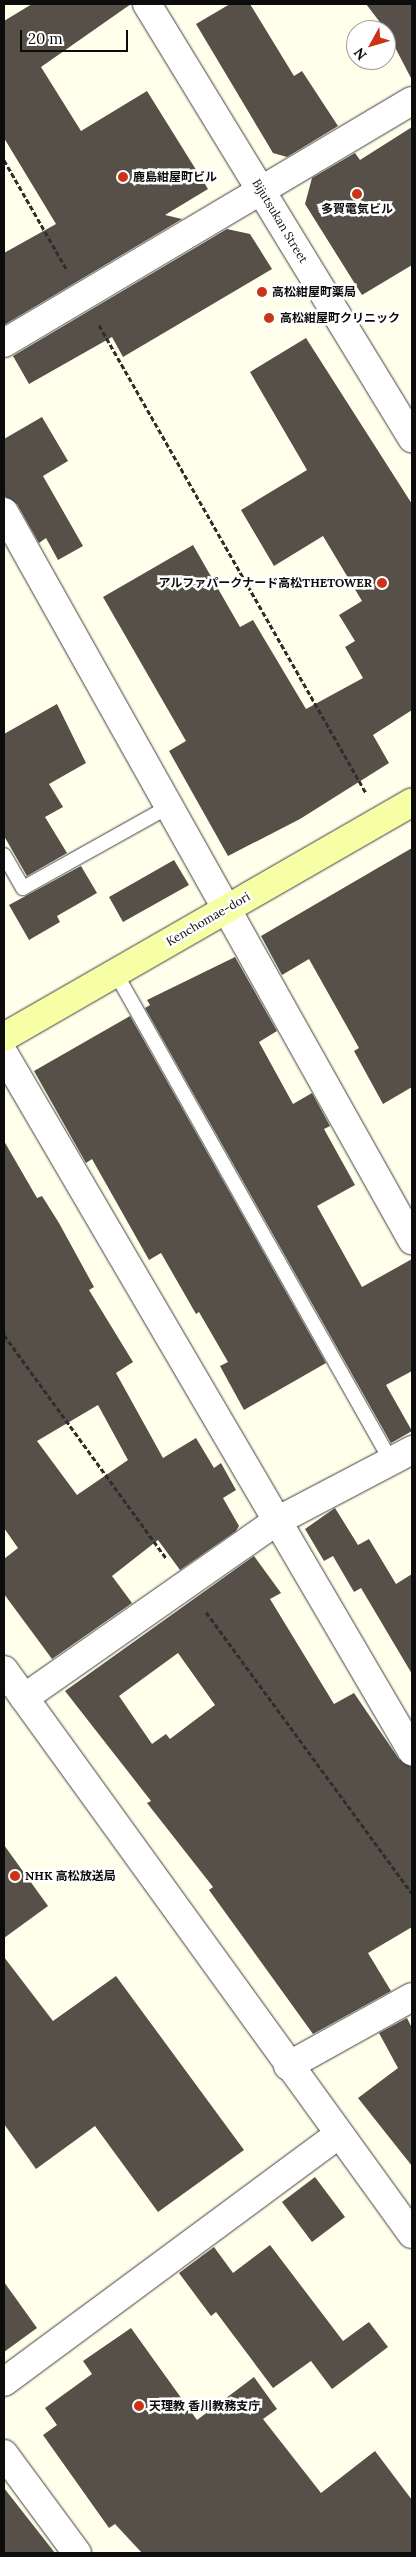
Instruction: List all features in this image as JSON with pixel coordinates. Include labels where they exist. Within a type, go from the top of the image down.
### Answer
[{"type":"main road","name":"Kenchomae-dori","points":[[4,1037],[412,802]]},
{"type":"street","name":"Bijutsukan Street","points":[[147,4],[412,438]]},
{"type":"street","points":[[4,343],[262,192],[412,101]]},
{"type":"street","points":[[4,512],[412,1240]]},
{"type":"street","points":[[4,1054],[412,1751]]},
{"type":"street","points":[[24,1698],[277,1521],[402,1456]]},
{"type":"street","points":[[4,1670],[288,2066],[412,2234]]},
{"type":"street","points":[[288,2066],[412,1997]]},
{"type":"street","points":[[4,2382],[338,2135]]},
{"type":"street","points":[[4,2454],[78,2553]]},
{"type":"lane","points":[[4,855],[22,888],[168,807]]},
{"type":"lane","points":[[115,972],[402,1456]]},
{"type":"path","points":[[4,160],[381,820]]},
{"type":"path","points":[[4,1335],[412,1893]]},
{"type":"building","points":[[32,4],[131,4],[41,67],[81,131],[147,91],[208,189],[165,215],[182,219],[4,325],[4,253],[56,224],[4,138],[4,21]]},
{"type":"building","points":[[230,4],[250,4],[294,76],[302,71],[338,126],[287,157],[273,153],[196,24]]},
{"type":"building","points":[[366,4],[412,4],[412,80],[396,49],[396,20],[378,20]]},
{"type":"building","points":[[412,127],[412,265],[362,295],[305,204],[312,178],[355,153],[360,160]]},
{"type":"building","points":[[227,229],[250,234],[272,269],[123,357],[112,337],[29,384],[13,356]]},
{"type":"building","points":[[306,338],[412,504],[412,710],[373,735],[389,763],[300,819],[228,856],[169,751],[186,741],[103,597],[193,545],[240,627],[253,620],[306,709],[363,678],[345,647],[355,641],[339,615],[362,601],[323,536],[274,566],[241,510],[307,470],[250,372]]},
{"type":"building","points":[[42,417],[68,461],[43,476],[83,546],[58,560],[46,538],[39,543],[17,504],[4,496],[4,439]]},
{"type":"building","points":[[57,704],[86,763],[49,784],[63,807],[45,817],[67,853],[27,876],[4,836],[4,734]]},
{"type":"building","points":[[412,848],[412,1087],[383,1104],[354,1051],[359,1048],[309,959],[282,975],[261,936]]},
{"type":"building","points":[[174,860],[189,885],[123,922],[109,897]]},
{"type":"building","points":[[81,866],[97,893],[57,916],[60,922],[29,940],[9,905]]},
{"type":"building","points":[[235,957],[277,1031],[259,1042],[293,1104],[312,1093],[330,1126],[324,1129],[355,1185],[317,1206],[362,1287],[412,1259],[412,1371],[386,1385],[412,1431],[391,1443],[145,1008],[150,1005],[147,1000]]},
{"type":"building","points":[[130,1016],[326,1363],[244,1410],[220,1366],[228,1362],[199,1312],[196,1314],[161,1253],[149,1260],[92,1159],[86,1163],[34,1071]]},
{"type":"building","points":[[4,1141],[37,1198],[42,1196],[59,1223],[94,1287],[89,1290],[133,1362],[116,1373],[163,1458],[196,1438],[214,1468],[221,1463],[236,1490],[223,1498],[239,1526],[236,1531],[180,1570],[158,1540],[112,1576],[132,1603],[52,1659],[4,1594],[4,1559],[18,1548],[4,1528]],"holes":[[[98,1405],[128,1460],[77,1495],[37,1441]]]},
{"type":"building","points":[[335,1508],[358,1545],[369,1539],[396,1584],[412,1574],[412,1674],[361,1588],[354,1592],[333,1556],[324,1561],[305,1529]]},
{"type":"building","points":[[254,1556],[281,1593],[270,1599],[334,1704],[354,1693],[399,1759],[412,1767],[412,1927],[368,1953],[391,1991],[313,2034],[209,1890],[213,1887],[147,1803],[151,1801],[65,1691]],"holes":[[[178,1653],[215,1705],[170,1739],[166,1734],[152,1744],[119,1696]]]},
{"type":"building","name":"NHK 高松放送局","points":[[4,1845],[48,1906],[4,1938]]},
{"type":"building","points":[[4,1957],[53,2021],[116,1976],[244,2150],[158,2212],[95,2126],[36,2169],[4,2124]]},
{"type":"building","points":[[407,2018],[412,2028],[412,2166],[358,2098],[398,2068],[379,2033]]},
{"type":"building","points":[[315,2177],[345,2217],[312,2242],[282,2202]]},
{"type":"building","points":[[270,2245],[343,2341],[369,2322],[388,2347],[332,2389],[311,2361],[273,2388],[216,2312],[211,2316],[179,2273],[214,2247],[233,2273]]},
{"type":"building","points":[[4,2282],[37,2328],[4,2352]]},
{"type":"building","points":[[131,2328],[197,2420],[254,2377],[277,2409],[263,2419],[321,2493],[375,2451],[412,2500],[412,2553],[142,2553],[115,2524],[109,2528],[43,2435],[57,2425],[45,2408],[92,2374],[83,2361]]},
{"type":"building","points":[[4,2488],[55,2553],[4,2553]]},
{"type":"place","name":"鹿島紺屋町ビル","points":[[123,177]]},
{"type":"place","name":"多賀電気ビル","points":[[357,194]]},
{"type":"place","name":"高松紺屋町薬局","points":[[262,292]]},
{"type":"place","name":"高松紺屋町クリニック","points":[[269,318]]},
{"type":"place","name":"アルファパークナード高松THETOWER","points":[[382,583]]},
{"type":"place","name":"NHK 高松放送局","points":[[15,1876]]},
{"type":"place","name":"天理教 香川教務支庁","points":[[139,2406]]}]
